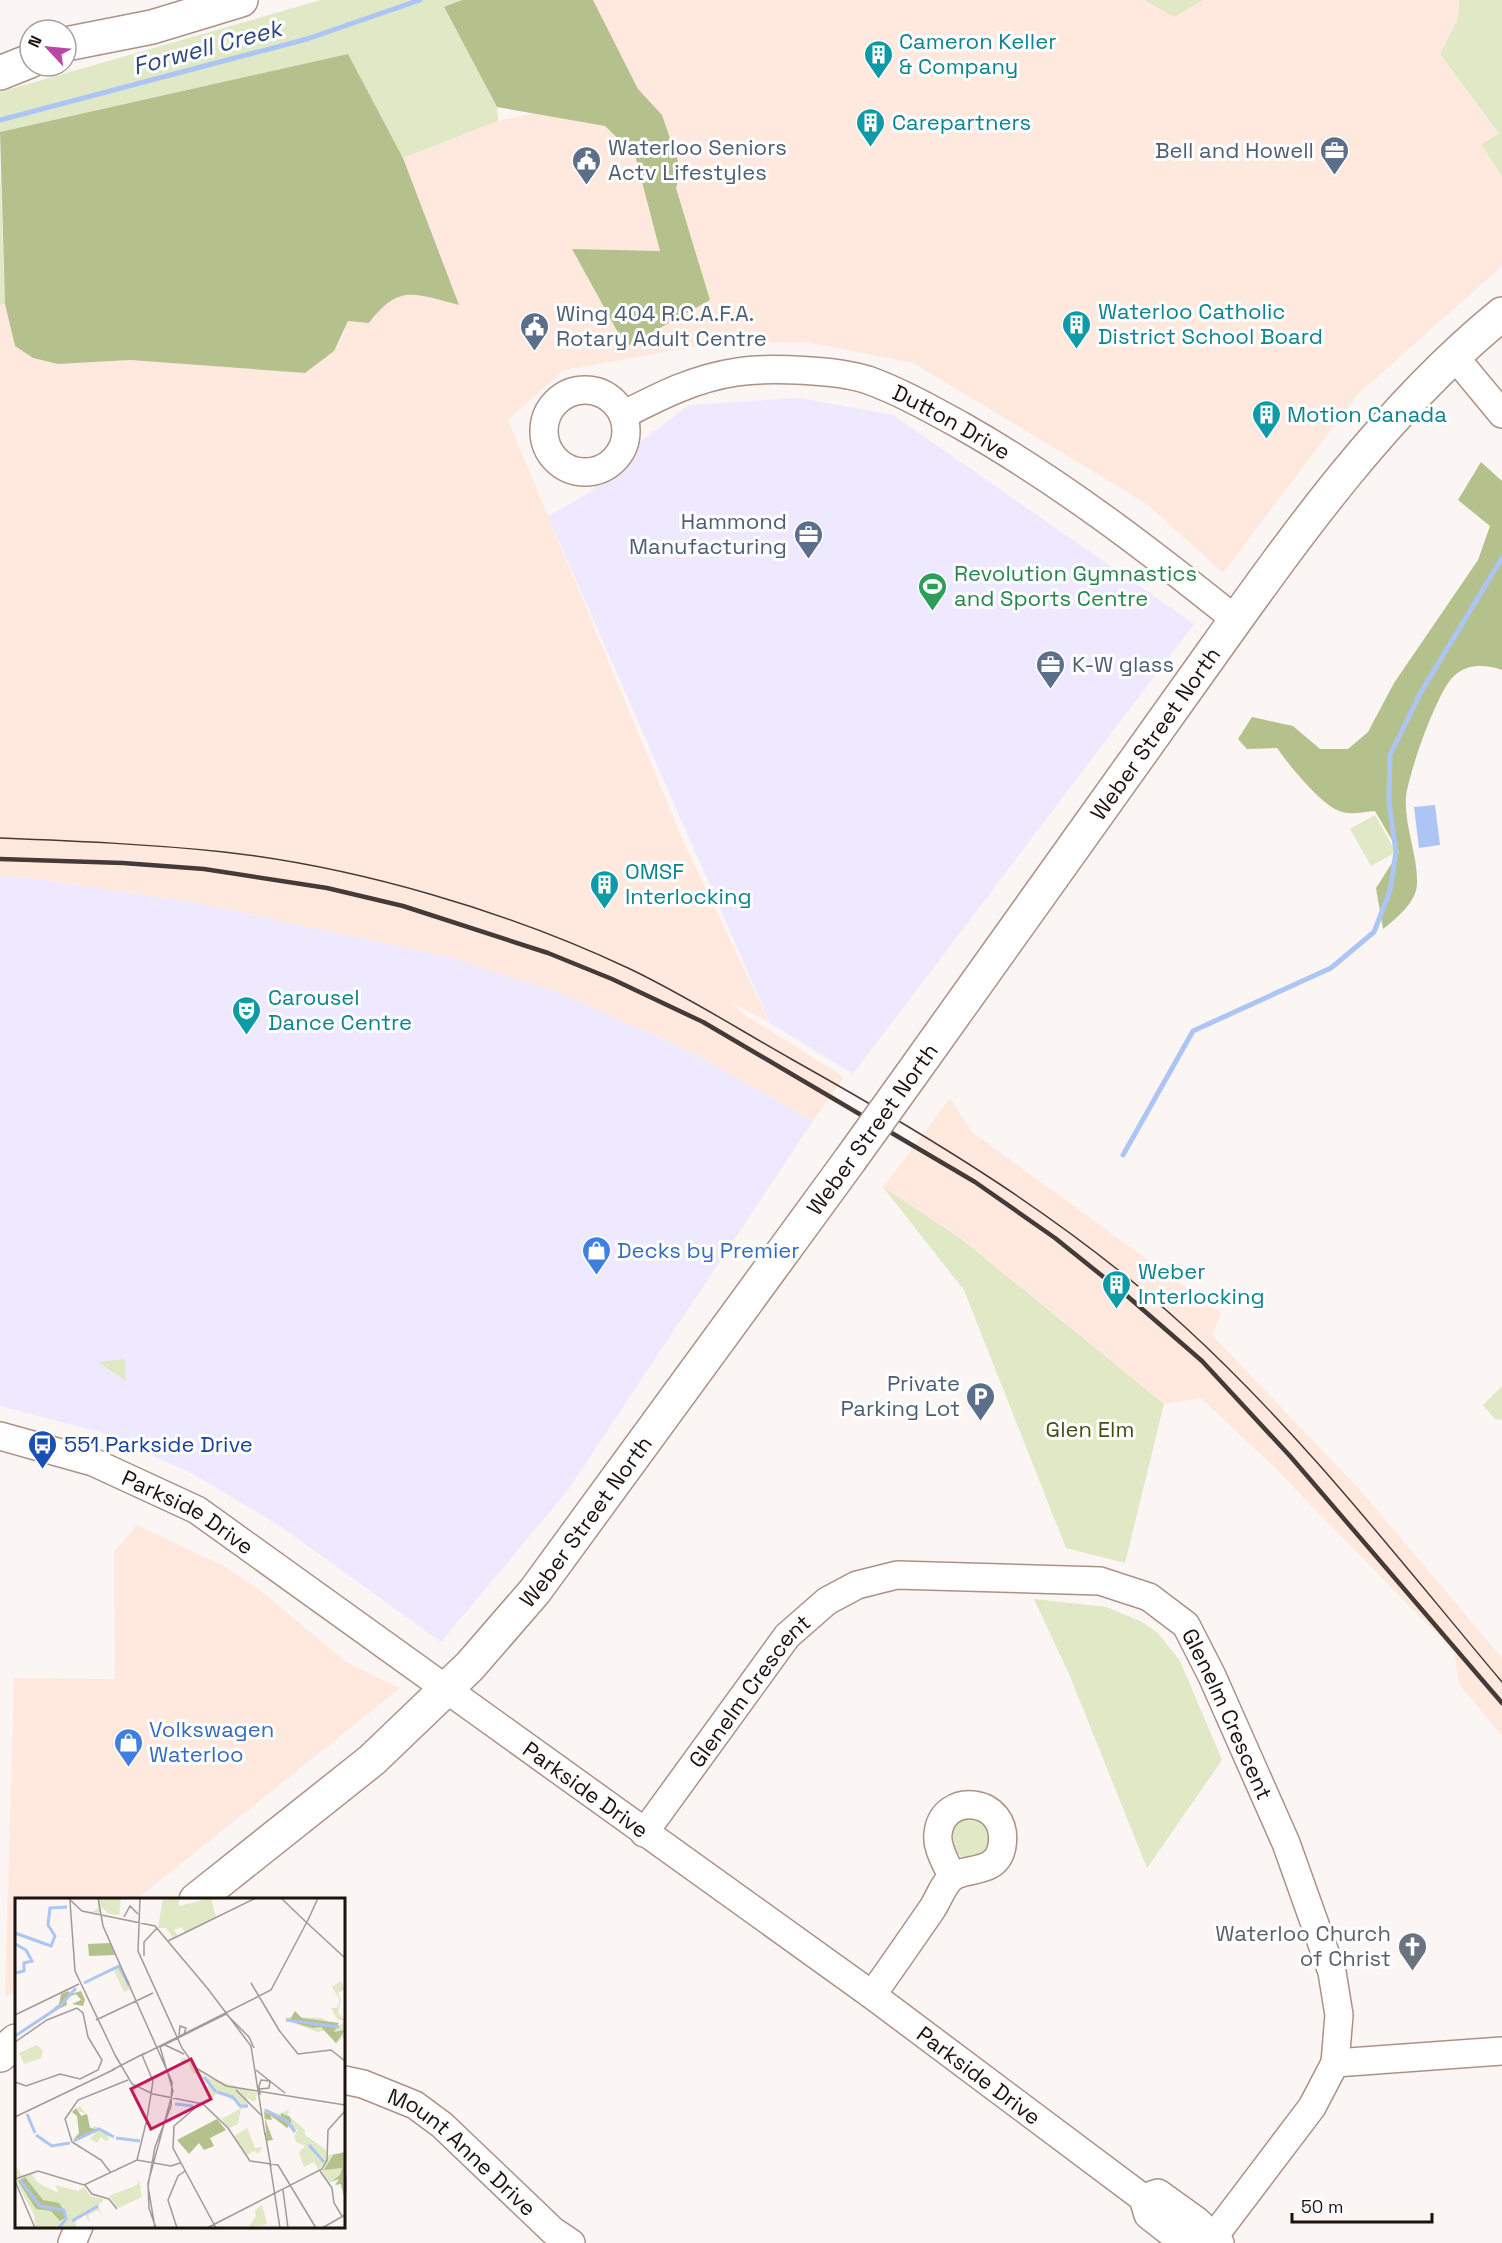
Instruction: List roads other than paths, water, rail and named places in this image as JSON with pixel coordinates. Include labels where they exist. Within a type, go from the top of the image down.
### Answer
[{"type":"main road","points":[[78,42],[152,27],[241,0]]},
{"type":"main road","points":[[0,55],[18,52]]},
{"type":"main road","points":[[0,73],[18,66]]},
{"type":"main road","name":"Weber Street North","points":[[197,1898],[372,1760],[448,1689],[535,1591],[850,1160],[1236,620],[1356,463],[1419,389],[1502,314]]},
{"type":"main road","points":[[0,2055],[15,2042]]},
{"type":"street","points":[[1454,356],[1502,414]]},
{"type":"street","name":"Dutton Drive","points":[[623,415],[688,382],[738,372],[770,370],[848,375],[866,380],[937,412],[992,443],[1066,490],[1236,620]]},
{"type":"street","name":"Parkside Drive","points":[[0,1436],[93,1462],[197,1510],[872,1995],[1143,2198],[1148,2215],[1184,2243]]},
{"type":"street","name":"Glenelm Crescent","points":[[644,1833],[788,1636],[827,1601],[857,1585],[897,1575],[1100,1581],[1149,1597],[1186,1625],[1212,1676],[1286,1843],[1332,1972],[1339,2015],[1335,2063],[1312,2107],[1214,2241]]},
{"type":"street","points":[[872,1995],[952,1877]]},
{"type":"street","points":[[1335,2063],[1502,2051]]},
{"type":"street","name":"Mount Anne Drive","points":[[345,2080],[363,2084],[415,2105],[442,2125],[553,2231],[571,2243]]},
{"type":"street","name":"Parkside Drive","points":[[1143,2198],[1158,2193],[1197,2221],[1214,2241]]},
{"type":"street","points":[[72,2243],[78,2228]]},
{"type":"water","points":[[1435,805],[1440,845],[1419,848],[1414,807]]},
{"type":"waterway","name":"Forwell Creek","points":[[0,120],[307,39],[420,0]]},
{"type":"waterway","points":[[1123,1155],[1193,1031],[1331,968],[1374,932],[1390,891],[1396,852],[1389,802],[1390,755],[1421,692],[1502,558]]},
{"type":"tram line","points":[[0,838],[224,852],[326,868],[378,880],[482,910],[533,928],[628,968],[691,1001],[947,1150],[1046,1216],[1140,1288],[1228,1368],[1310,1454],[1502,1682]]},
{"type":"railway","points":[[0,859],[123,863],[204,869],[327,888],[403,906],[548,953],[612,979],[703,1022],[975,1182],[1055,1238],[1126,1295],[1202,1361],[1290,1456],[1502,1703]]},
{"type":"place","name":"Cameron Keller & Company","points":[[878,80]]},
{"type":"place","name":"Carepartners","points":[[871,148]]},
{"type":"place","name":"Bell and Howell","points":[[1335,176]]},
{"type":"place","name":"Waterloo Seniors Actv Lifestyles","points":[[587,186]]},
{"type":"place","name":"Waterloo Catholic District School Board","points":[[1077,350]]},
{"type":"place","name":"Wing 404 R.C.A.F.A. Rotary Adult Centre","points":[[535,352]]},
{"type":"place","name":"Motion Canada","points":[[1266,440]]},
{"type":"place","name":"Hammond Manufacturing","points":[[808,560]]},
{"type":"place","name":"Revolution Gymnastics and Sports Centre","points":[[933,612]]},
{"type":"place","name":"K-W glass","points":[[1051,690]]},
{"type":"place","name":"OMSF Interlocking","points":[[604,910]]},
{"type":"place","name":"Carousel Dance Centre","points":[[247,1036]]},
{"type":"place","name":"Decks by Premier","points":[[596,1276]]},
{"type":"place","name":"Weber Interlocking","points":[[1117,1310]]},
{"type":"place","name":"Private Parking Lot","points":[[981,1422]]},
{"type":"place","name":"551 Parkside Drive","points":[[43,1470]]},
{"type":"place","name":"Volkswagen Waterloo","points":[[128,1768]]},
{"type":"place","name":"Waterloo Church of Christ","points":[[1412,1972]]},
{"type":"park label","name":"Glen Elm","points":[[1090,1429]]}]
